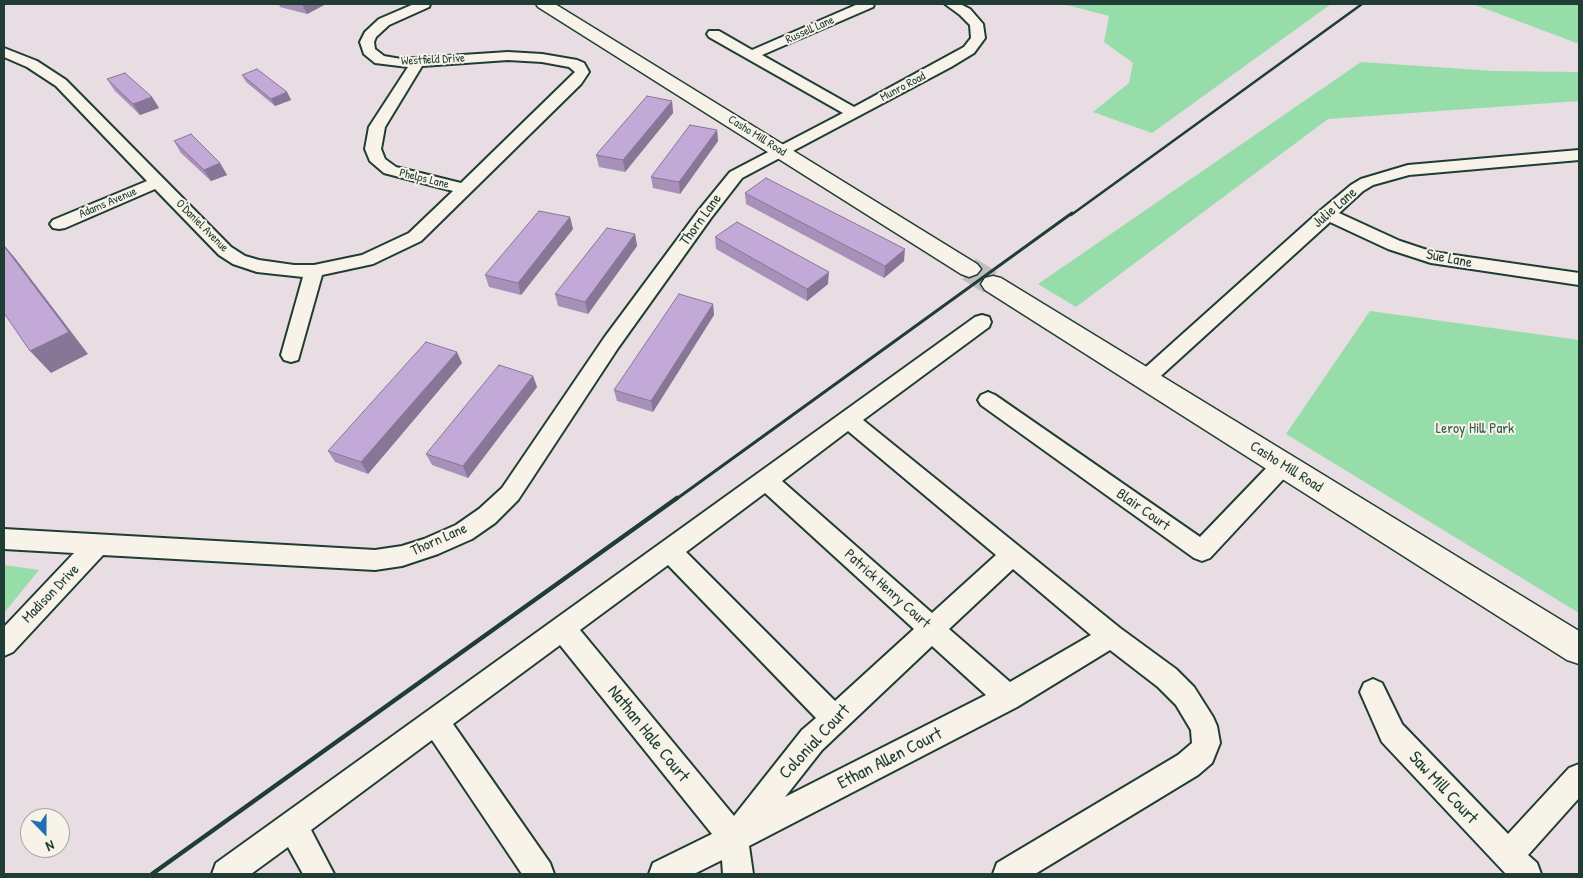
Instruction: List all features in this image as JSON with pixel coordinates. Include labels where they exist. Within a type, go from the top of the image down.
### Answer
[{"type":"street","name":"Westfield Drive","points":[[424,4],[384,22],[370,35],[367,42],[369,51],[380,60],[401,63],[508,56],[542,58],[579,66]]},
{"type":"street","name":"Casho Mill Road","points":[[544,4],[969,269]]},
{"type":"street","name":"Russell Lane","points":[[752,55],[868,4]]},
{"type":"street","name":"Munro Road","points":[[782,151],[969,50],[978,38],[976,24],[965,12],[951,4]]},
{"type":"street","points":[[714,34],[854,113]]},
{"type":"street","name":"O'Daniel Avenue","points":[[4,52],[38,67],[61,83],[225,251],[239,260],[257,266],[276,270],[314,271],[368,260],[415,237],[576,81],[582,72],[579,66]]},
{"type":"street","name":"Phelps Lane","points":[[417,62],[377,127],[373,149],[378,161],[390,170],[464,189]]},
{"type":"street","name":"Thorn Lane","points":[[4,539],[375,560],[402,556],[430,547],[464,532],[487,516],[510,494],[611,343],[725,188],[736,175],[782,151]]},
{"type":"street","name":"Julie Lane","points":[[1145,379],[1327,214],[1357,188],[1367,182],[1393,173],[1579,155]]},
{"type":"street","name":"Adams Avenue","points":[[59,224],[158,182]]},
{"type":"street","name":"Sue Lane","points":[[1327,214],[1394,245],[1431,257],[1579,279]]},
{"type":"street","points":[[291,356],[314,271]]},
{"type":"street","name":"Casho Mill Road","points":[[993,284],[1579,649]]},
{"type":"street","points":[[227,874],[982,322]]},
{"type":"street","name":"Blair Court","points":[[988,400],[1202,551],[1283,465]]},
{"type":"street","points":[[848,420],[1111,636],[1167,678],[1185,696],[1204,726],[1206,743],[1202,753],[1188,765],[1008,874]]},
{"type":"street","name":"Patrick Henry Court","points":[[766,480],[1008,698]]},
{"type":"street","name":"Madison Drive","points":[[4,644],[98,544]]},
{"type":"street","points":[[669,550],[834,718]]},
{"type":"street","name":"Colonial Court","points":[[734,839],[812,740],[1012,555]]},
{"type":"street","name":"Nathan Hale Court","points":[[563,629],[734,839]]},
{"type":"street","name":"Ethan Allen Court","points":[[664,874],[1008,698],[1111,636]]},
{"type":"street","name":"Saw Mill Court","points":[[1373,692],[1392,733],[1517,865]]},
{"type":"street","points":[[436,722],[539,874]]},
{"type":"street","points":[[1517,865],[1579,778]]},
{"type":"street","points":[[293,826],[319,874]]},
{"type":"street","points":[[734,839],[738,874]]},
{"type":"green space","points":[[1063,4],[1331,4],[1152,133],[1093,112],[1129,83],[1133,63],[1104,42],[1109,16]]},
{"type":"green space","points":[[1473,4],[1579,4],[1579,44]]},
{"type":"green space","points":[[1361,62],[1494,71],[1579,72],[1579,101],[1328,119],[1076,307],[1038,284]]},
{"type":"green space","name":"Leroy Hill Park","points":[[1370,311],[1579,340],[1579,613],[1286,434]]},
{"type":"green space","points":[[4,565],[39,570],[4,613]]},
{"type":"building","points":[[257,69],[287,92],[271,99],[242,75]]},
{"type":"building","points":[[125,73],[152,97],[133,104],[107,79]]},
{"type":"building","points":[[647,96],[672,101],[623,160],[596,155]]},
{"type":"building","points":[[690,125],[717,130],[679,182],[651,177]]},
{"type":"building","points":[[191,134],[220,163],[204,170],[174,141]]},
{"type":"building","points":[[766,178],[905,249],[885,266],[745,193]]},
{"type":"building","points":[[539,211],[570,217],[518,283],[485,275]]},
{"type":"building","points":[[737,222],[829,272],[807,289],[715,237]]},
{"type":"building","points":[[607,228],[635,234],[585,302],[555,294]]},
{"type":"building","points":[[4,246],[69,332],[30,351],[4,313]]},
{"type":"building","points":[[679,294],[713,304],[651,401],[614,390]]},
{"type":"building","points":[[426,342],[457,352],[361,462],[328,451]]},
{"type":"building","points":[[499,365],[533,376],[463,466],[426,454]]},
{"type":"tunnel","points":[[969,269],[993,284]]},
{"type":"railway","points":[[1071,215],[1362,4]]},
{"type":"railway","points":[[675,500],[1072,213]]},
{"type":"railway","points":[[152,874],[677,498]]}]
